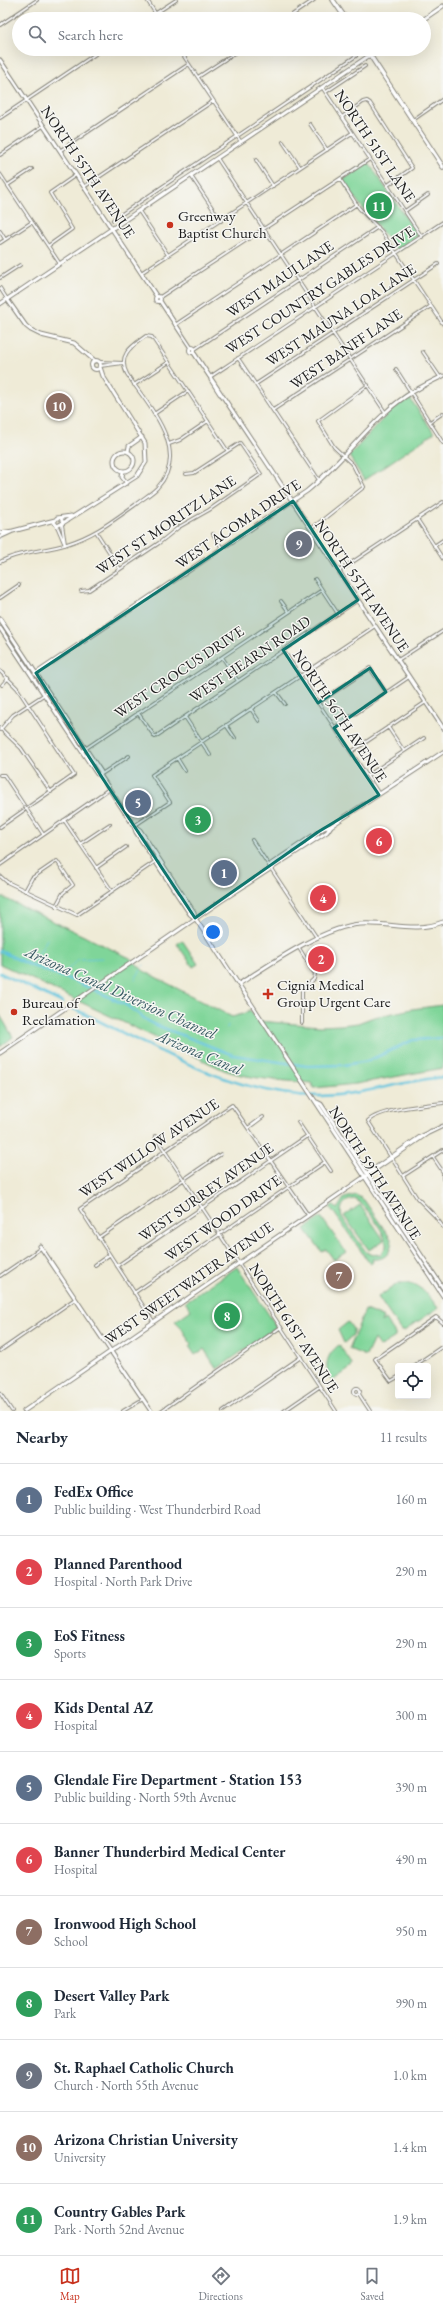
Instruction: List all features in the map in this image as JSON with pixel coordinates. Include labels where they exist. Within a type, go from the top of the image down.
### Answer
[{"type":"main road","points":[[333,0],[341,12]]},
{"type":"main road","points":[[371,56],[443,167]]},
{"type":"street","points":[[19,12],[37,0]]},
{"type":"street","points":[[147,0],[155,12]]},
{"type":"street","points":[[159,12],[176,0]]},
{"type":"street","points":[[296,12],[314,0]]},
{"type":"street","points":[[431,14],[443,6]]},
{"type":"street","points":[[0,25],[12,17]]},
{"type":"street","points":[[0,118],[92,56]]},
{"type":"street","points":[[184,56],[241,142]]},
{"type":"street","points":[[198,77],[230,56]]},
{"type":"street","points":[[113,220],[356,56]]},
{"type":"street","points":[[0,304],[368,56]]},
{"type":"street","name":"NORTH 55TH AVENUE","points":[[0,62],[159,298],[175,325],[443,728]]},
{"type":"street","points":[[60,151],[189,64]]},
{"type":"street","points":[[326,92],[365,66]]},
{"type":"street","name":"NORTH 51ST LANE","points":[[322,87],[422,237]]},
{"type":"street","points":[[305,91],[308,97]]},
{"type":"street","points":[[413,120],[443,99]]},
{"type":"street","points":[[84,187],[214,101]]},
{"type":"street","points":[[342,117],[367,101],[412,168],[388,186]]},
{"type":"street","points":[[310,124],[327,150]]},
{"type":"street","points":[[0,155],[43,126]]},
{"type":"street","points":[[141,273],[352,133]]},
{"type":"street","points":[[283,142],[300,167]]},
{"type":"street","points":[[217,158],[385,412]]},
{"type":"street","points":[[159,298],[370,159]]},
{"type":"street","points":[[256,160],[273,186]]},
{"type":"street","points":[[8,185],[32,169]]},
{"type":"street","points":[[0,174],[60,264]]},
{"type":"street","points":[[48,246],[72,229],[50,194],[76,175]]},
{"type":"street","points":[[191,176],[221,221]]},
{"type":"street","points":[[340,179],[357,204],[378,227],[443,324]]},
{"type":"street","points":[[168,183],[172,188]]},
{"type":"street","points":[[405,211],[428,195]]},
{"type":"street","points":[[175,325],[357,204]]},
{"type":"street","points":[[138,211],[168,255]]},
{"type":"street","points":[[0,243],[32,222]]},
{"type":"street","name":"WEST COUNTRY GABLES DRIVE","points":[[210,377],[443,222]]},
{"type":"street","name":"WEST MAUI LANE","points":[[193,350],[378,227]]},
{"type":"street","points":[[0,231],[5,240]]},
{"type":"street","name":"WEST MAUNA LOA LANE","points":[[256,384],[438,264]]},
{"type":"street","points":[[0,278],[20,265]]},
{"type":"street","points":[[0,288],[26,326],[31,330],[41,335],[68,340],[81,347],[100,366],[103,376],[142,437],[146,448],[146,462],[141,472],[127,483],[62,524],[56,526],[42,525]]},
{"type":"street","name":"WEST BANFF LANE","points":[[273,410],[431,306]]},
{"type":"street","points":[[0,562],[16,556],[65,545],[97,533],[157,489],[168,470],[170,461],[170,444],[165,431],[124,369],[124,363],[129,348],[150,335],[228,450],[194,473],[186,474]]},
{"type":"street","points":[[423,352],[441,377]]},
{"type":"street","points":[[238,358],[320,481]]},
{"type":"street","points":[[95,362],[124,363]]},
{"type":"street","points":[[95,362],[92,367],[103,376]]},
{"type":"street","points":[[134,385],[169,362]]},
{"type":"street","points":[[95,369],[112,363]]},
{"type":"street","points":[[396,369],[443,443]]},
{"type":"street","name":"WEST ACOMA DRIVE","points":[[32,676],[293,501],[320,481],[385,412],[411,392],[441,377]]},
{"type":"street","points":[[311,529],[364,487],[353,465],[334,447],[318,421],[368,385]]},
{"type":"street","points":[[154,414],[188,391]]},
{"type":"street","points":[[430,422],[443,413]]},
{"type":"street","points":[[170,444],[180,440],[208,421]]},
{"type":"street","points":[[128,452],[118,453],[114,458],[117,468],[123,471],[129,469],[133,464],[132,457],[128,452],[129,446],[142,437]]},
{"type":"street","name":"WEST ST MORITZ LANE","points":[[81,591],[89,590],[179,527],[208,510],[261,474],[240,443],[228,450]]},
{"type":"street","points":[[123,471],[122,477],[127,483]]},
{"type":"street","points":[[339,571],[443,502]]},
{"type":"street","points":[[0,533],[42,525],[61,518],[73,516]]},
{"type":"street","points":[[61,518],[62,534],[65,545]]},
{"type":"street","points":[[416,519],[443,560]]},
{"type":"street","points":[[55,520],[56,526],[62,534]]},
{"type":"street","points":[[0,537],[13,531]]},
{"type":"street","points":[[97,533],[120,569]]},
{"type":"street","points":[[213,534],[222,548]]},
{"type":"street","points":[[434,546],[443,540]]},
{"type":"street","points":[[315,579],[338,614]]},
{"type":"street","points":[[0,598],[19,586]]},
{"type":"street","name":"WEST CROCUS DRIVE","points":[[82,751],[322,590]]},
{"type":"street","name":"WEST HEARN ROAD","points":[[138,713],[155,737],[358,600]]},
{"type":"street","points":[[281,601],[288,612]]},
{"type":"street","name":"NORTH 59TH AVENUE","points":[[0,619],[86,748],[101,772],[100,775]]},
{"type":"street","points":[[134,826],[170,802],[152,775],[375,626]]},
{"type":"street","name":"NORTH 59TH AVENUE","points":[[0,628],[97,774],[100,775],[134,826],[136,832],[168,882],[190,914],[195,918],[239,984],[443,1296]]},
{"type":"street","points":[[398,660],[443,631]]},
{"type":"street","name":"NORTH 56TH AVENUE","points":[[283,650],[379,795]]},
{"type":"street","points":[[222,657],[238,681]]},
{"type":"street","points":[[318,703],[370,668],[386,692]]},
{"type":"street","points":[[0,671],[8,678],[28,705],[74,775],[0,827]]},
{"type":"street","points":[[334,728],[409,677]]},
{"type":"street","points":[[2,684],[8,678]]},
{"type":"street","points":[[48,692],[13,715],[0,729],[21,748],[51,792]]},
{"type":"street","points":[[276,692],[284,704]]},
{"type":"street","points":[[351,752],[426,702]]},
{"type":"street","points":[[251,709],[260,721]]},
{"type":"street","points":[[185,717],[210,755]]},
{"type":"street","points":[[226,725],[235,738]]},
{"type":"street","points":[[388,727],[404,751]]},
{"type":"street","points":[[367,776],[424,738]]},
{"type":"street","points":[[0,1053],[270,867],[271,864],[318,832],[331,826],[443,752]]},
{"type":"street","points":[[100,775],[129,756]]},
{"type":"street","points":[[177,758],[185,771]]},
{"type":"street","points":[[1,774],[44,834]]},
{"type":"street","points":[[0,865],[109,789]]},
{"type":"street","points":[[64,820],[112,891]]},
{"type":"street","points":[[80,844],[110,824]]},
{"type":"street","name":"NORTH 59TH AVENUE","points":[[134,826],[140,830],[194,912],[195,918]]},
{"type":"street","points":[[270,867],[274,868],[327,832],[331,826]]},
{"type":"street","points":[[297,852],[318,832]]},
{"type":"street","points":[[252,840],[317,938]]},
{"type":"street","points":[[96,868],[126,847]]},
{"type":"street","points":[[0,876],[4,881],[77,915],[159,859]]},
{"type":"street","points":[[25,891],[32,878],[57,861],[72,885],[63,893],[56,906]]},
{"type":"street","points":[[168,882],[176,889],[179,889]]},
{"type":"street","points":[[239,984],[299,948],[336,929],[357,924],[421,928],[443,922]]},
{"type":"street","points":[[299,948],[315,974],[314,979],[302,990],[302,1023]]},
{"type":"street","name":"NORTH 59TH AVENUE","points":[[315,1100],[321,1104],[368,1173],[443,1288]]},
{"type":"street","points":[[443,1103],[420,1105],[384,1114],[368,1121],[417,1198],[442,1223],[443,1227]]},
{"type":"street","name":"WEST WILLOW AVENUE","points":[[98,1238],[80,1209],[232,1105],[248,1128]]},
{"type":"street","points":[[263,1117],[248,1128],[308,1214]]},
{"type":"street","points":[[298,1122],[331,1171]]},
{"type":"street","name":"WEST SWEETWATER AVENUE","points":[[24,1411],[368,1173],[432,1131],[443,1126]]},
{"type":"street","name":"NORTH 61ST AVENUE","points":[[155,1136],[336,1411]]},
{"type":"street","name":"WEST SURREY AVENUE","points":[[117,1266],[307,1136]]},
{"type":"street","points":[[403,1176],[443,1150]]},
{"type":"street","points":[[153,1321],[98,1238],[221,1154]]},
{"type":"street","points":[[433,1157],[443,1174],[443,1179]]},
{"type":"street","name":"WEST WOOD DRIVE","points":[[134,1293],[325,1162]]},
{"type":"street","points":[[408,1244],[417,1248]]},
{"type":"street","points":[[0,1276],[40,1247],[151,1411]]},
{"type":"street","points":[[95,1265],[109,1255]]},
{"type":"street","points":[[0,1351],[75,1299]]},
{"type":"street","points":[[395,1378],[390,1381],[375,1359],[438,1317],[443,1323]]},
{"type":"street","points":[[161,1411],[281,1327]]},
{"type":"street","points":[[418,1363],[443,1346]]},
{"type":"street","points":[[223,1411],[301,1357]]},
{"type":"street","points":[[284,1411],[320,1386]]},
{"type":"street","points":[[0,1394],[12,1411]]},
{"type":"street","points":[[359,1394],[369,1411]]},
{"type":"street","points":[[123,1411],[143,1399]]},
{"type":"highlighted area","points":[[293,501],[358,600],[283,650],[318,703],[370,668],[386,692],[334,728],[379,795],[318,832],[195,918],[103,779],[36,673]]},
{"type":"green space","points":[[368,162],[418,235],[399,250],[396,249],[368,215],[343,180]]},
{"type":"green space","points":[[409,397],[434,433],[364,480],[349,456],[389,412]]},
{"type":"green space","points":[[0,896],[130,958],[144,971],[232,1017],[250,1010],[258,1021],[320,1026],[341,1025],[358,1023],[374,1017],[412,1009],[443,1005],[443,1068],[356,1084],[314,1088],[311,1083],[256,1078],[224,1070],[0,964]]},
{"type":"green space","points":[[182,940],[198,964],[193,967],[177,944]]},
{"type":"green space","points":[[0,1015],[13,1037],[0,1047]]},
{"type":"green space","points":[[356,1195],[364,1200],[391,1239],[391,1248],[387,1255],[380,1259],[372,1259],[373,1262],[370,1264],[330,1207],[333,1205],[337,1209],[344,1198]],"holes":[[[354,1199],[364,1206],[375,1220],[384,1236],[386,1247],[381,1254],[372,1255],[366,1252],[342,1217],[341,1210],[345,1202]]]},
{"type":"green space","points":[[360,1205],[384,1240],[369,1250],[344,1216]]},
{"type":"green space","points":[[321,1217],[346,1252],[334,1260],[326,1249],[322,1252],[305,1229]]},
{"type":"green space","points":[[237,1267],[277,1327],[217,1369],[204,1349],[195,1355],[189,1346],[191,1344],[181,1327],[175,1321],[191,1310],[185,1302]]},
{"type":"green space","points":[[399,1283],[412,1284],[422,1290],[438,1308],[404,1331],[401,1331],[378,1297]]},
{"type":"green space","points":[[365,1310],[383,1317],[381,1322],[385,1319],[395,1334],[395,1337],[380,1347],[374,1339],[366,1356],[349,1349]]},
{"type":"green space","points":[[348,1322],[353,1329],[353,1335],[344,1343],[338,1330]]},
{"type":"green space","points":[[339,1345],[352,1364],[351,1368],[332,1381],[327,1371],[327,1362],[331,1353]]},
{"type":"waterway","points":[[32,966],[47,939]]},
{"type":"waterway","name":"Arizona Canal Diversion Channel","points":[[0,951],[32,966],[77,982],[126,1005],[151,1023],[233,1055],[307,1066],[344,1065],[368,1061],[413,1040],[443,1038]]},
{"type":"waterway","points":[[81,959],[103,958]]},
{"type":"waterway","points":[[60,977],[79,959]]},
{"type":"waterway","points":[[135,979],[141,970]]},
{"type":"waterway","points":[[0,973],[63,1003]]},
{"type":"waterway","name":"Arizona Canal","points":[[72,1008],[192,1066],[256,1088],[288,1094],[321,1096],[337,1095],[443,1077]]},
{"type":"place","name":"Country Gables Park","points":[[379,206]]},
{"type":"place","name":"Greenway Baptist Church","points":[[170,225]]},
{"type":"place","name":"Arizona Christian University","points":[[59,406]]},
{"type":"place","name":"St. Raphael Catholic Church","points":[[299,544]]},
{"type":"place","name":"Glendale Fire Department - Station 153","points":[[138,803]]},
{"type":"place","name":"EoS Fitness","points":[[198,820]]},
{"type":"place","name":"Banner Thunderbird Medical Center","points":[[379,841]]},
{"type":"place","name":"FedEx Office","points":[[224,873]]},
{"type":"place","name":"Kids Dental AZ","points":[[323,898]]},
{"type":"place","name":"Planned Parenthood","points":[[321,959]]},
{"type":"place","name":"Cignia Medical Group Urgent Care","points":[[268,994]]},
{"type":"place","name":"Bureau of Reclamation","points":[[14,1012]]},
{"type":"place","name":"Ironwood High School","points":[[339,1276]]},
{"type":"place","name":"Desert Valley Park","points":[[227,1316]]}]
